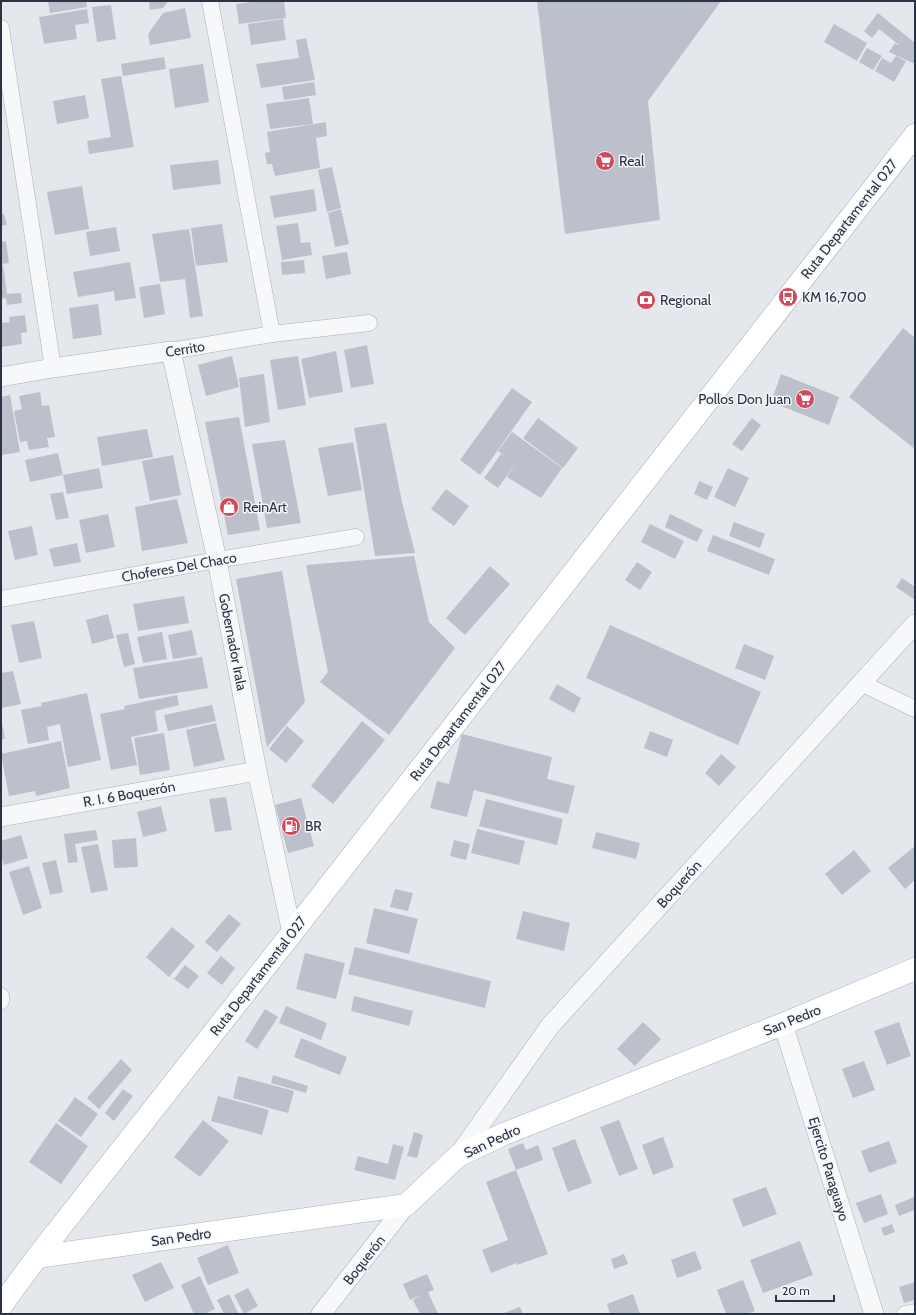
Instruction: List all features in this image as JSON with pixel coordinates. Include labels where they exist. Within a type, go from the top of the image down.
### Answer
[{"type":"main road","name":"Ruta Departamental 027","points":[[1,1306],[37,1257],[915,135]]},
{"type":"main road","name":"San Pedro","points":[[37,1257],[406,1205],[458,1156],[504,1134],[783,1024],[915,969]]},
{"type":"street","points":[[210,1],[272,334]]},
{"type":"street","points":[[1,28],[53,368]]},
{"type":"street","name":"Cerrito","points":[[1,377],[272,334],[369,323]]},
{"type":"street","name":"Gobernador Irala","points":[[171,351],[217,560],[257,771],[292,933]]},
{"type":"street","name":"Choferes Del Chaco","points":[[1,599],[217,560],[356,537]]},
{"type":"street","name":"Boquerón","points":[[458,1156],[550,1026],[915,624]]},
{"type":"street","points":[[861,683],[915,709]]},
{"type":"street","name":"R. I. 6 Boquerón","points":[[1,817],[257,771]]},
{"type":"street","points":[[1,996],[1,1001]]},
{"type":"street","name":"Ejercito Paraguayo","points":[[783,1024],[874,1314]]},
{"type":"street","name":"Boquerón","points":[[321,1314],[406,1205]]},
{"type":"street","points":[[905,1314],[915,1312]]},
{"type":"building","points":[[48,1],[86,1],[87,7],[50,13]]},
{"type":"building","points":[[149,1],[168,1],[163,8],[150,10]]},
{"type":"building","points":[[260,1],[284,1],[286,18],[239,24],[236,4]]},
{"type":"building","name":"Real","points":[[537,1],[721,1],[648,101],[660,220],[565,234]]},
{"type":"building","points":[[111,5],[116,39],[97,42],[92,7]]},
{"type":"building","points":[[185,8],[191,38],[150,45],[148,34],[163,13]]},
{"type":"building","points":[[87,9],[89,23],[75,25],[77,39],[44,44],[39,17]]},
{"type":"building","points":[[878,13],[905,35],[898,44],[879,29],[872,38],[864,31]]},
{"type":"building","points":[[283,19],[286,40],[251,45],[248,24]]},
{"type":"building","points":[[834,24],[867,43],[857,61],[824,42]]},
{"type":"building","points":[[905,35],[915,43],[915,64],[889,52],[895,43],[898,45]]},
{"type":"building","points":[[306,38],[315,80],[261,88],[256,64],[299,58],[296,40]]},
{"type":"building","points":[[867,48],[882,56],[873,70],[859,62]]},
{"type":"building","points":[[896,56],[906,61],[894,82],[875,71],[882,58],[891,63]]},
{"type":"building","points":[[164,57],[166,69],[123,76],[121,64]]},
{"type":"building","points":[[203,64],[209,102],[175,108],[169,69]]},
{"type":"building","points":[[121,76],[134,147],[89,154],[87,141],[111,137],[101,79]]},
{"type":"building","points":[[314,82],[316,95],[284,100],[282,87]]},
{"type":"building","points":[[85,95],[89,118],[57,124],[53,101]]},
{"type":"building","points":[[309,98],[313,124],[270,129],[266,104]]},
{"type":"building","points":[[326,122],[327,136],[316,138],[320,168],[275,176],[272,164],[267,164],[265,153],[270,152],[267,132]]},
{"type":"building","points":[[218,160],[221,184],[173,190],[170,165]]},
{"type":"building","points":[[332,167],[341,208],[327,212],[318,170]]},
{"type":"building","points":[[82,186],[89,229],[55,235],[47,192]]},
{"type":"building","points":[[314,189],[317,211],[274,218],[270,196]]},
{"type":"building","points":[[341,209],[349,244],[335,247],[328,213]]},
{"type":"building","points":[[1,214],[4,214],[7,225],[1,226]]},
{"type":"building","points":[[298,223],[301,243],[310,242],[312,255],[282,260],[276,226]]},
{"type":"building","points":[[222,224],[228,262],[196,266],[191,228]]},
{"type":"building","points":[[116,227],[120,251],[90,256],[86,232]]},
{"type":"building","points":[[189,229],[203,316],[190,318],[185,279],[160,282],[152,234]]},
{"type":"building","points":[[6,241],[9,263],[1,264],[1,242]]},
{"type":"building","points":[[347,252],[351,274],[326,279],[322,256]]},
{"type":"building","points":[[304,260],[305,273],[282,275],[281,262]]},
{"type":"building","points":[[130,262],[136,298],[115,301],[114,291],[78,297],[73,272]]},
{"type":"building","points":[[3,265],[7,294],[21,293],[22,303],[7,305],[6,298],[1,299],[1,266]]},
{"type":"building","points":[[160,284],[165,314],[144,318],[139,287]]},
{"type":"building","points":[[98,304],[102,335],[73,339],[69,308]]},
{"type":"building","points":[[25,315],[27,332],[21,333],[22,344],[1,347],[1,323],[10,322],[9,317]]},
{"type":"building","points":[[903,328],[915,338],[915,449],[849,397]]},
{"type":"building","points":[[367,345],[374,384],[351,388],[344,350]]},
{"type":"building","points":[[336,351],[343,392],[309,398],[301,359]]},
{"type":"building","points":[[232,356],[239,387],[206,396],[198,365]]},
{"type":"building","points":[[298,356],[306,405],[278,410],[270,360]]},
{"type":"building","points":[[264,374],[270,422],[245,427],[239,378]]},
{"type":"building","name":"Pollos Don Juan","points":[[781,374],[839,397],[829,425],[771,402]]},
{"type":"building","points":[[512,388],[532,402],[480,475],[460,460]]},
{"type":"building","points":[[40,392],[42,406],[49,405],[55,437],[47,438],[49,447],[29,450],[27,441],[20,442],[14,411],[22,409],[19,396]]},
{"type":"building","points":[[10,395],[20,452],[1,455],[1,397]]},
{"type":"building","points":[[239,417],[260,530],[228,535],[205,422]]},
{"type":"building","points":[[538,418],[578,448],[563,468],[523,438]]},
{"type":"building","points":[[752,418],[761,425],[742,451],[732,444]]},
{"type":"building","points":[[386,423],[402,502],[415,553],[375,556],[354,428]]},
{"type":"building","points":[[147,429],[153,457],[102,466],[97,437]]},
{"type":"building","points":[[512,432],[562,468],[541,498],[507,477],[516,463],[498,488],[484,478],[501,454],[506,457],[498,451]]},
{"type":"building","points":[[285,440],[301,523],[267,528],[252,444]]},
{"type":"building","points":[[353,442],[362,490],[328,496],[318,448]]},
{"type":"building","points":[[58,453],[63,475],[30,482],[25,460]]},
{"type":"building","points":[[173,455],[181,495],[150,501],[142,461]]},
{"type":"building","points":[[99,468],[103,488],[67,494],[63,475]]},
{"type":"building","points":[[728,468],[749,478],[735,507],[714,497]]},
{"type":"building","points":[[699,481],[713,487],[707,500],[694,494]]},
{"type":"building","points":[[446,489],[469,506],[454,526],[431,509]]},
{"type":"building","points":[[63,492],[69,518],[56,520],[50,494]]},
{"type":"building","points":[[177,499],[188,543],[142,551],[135,507]]},
{"type":"building","points":[[108,514],[115,547],[86,553],[79,520]]},
{"type":"building","points":[[670,514],[703,530],[697,542],[665,527]]},
{"type":"building","points":[[734,522],[765,534],[760,548],[729,536]]},
{"type":"building","points":[[650,524],[684,541],[675,559],[641,542]]},
{"type":"building","points":[[32,526],[38,555],[15,560],[8,531]]},
{"type":"building","points":[[713,535],[775,559],[769,575],[707,551]]},
{"type":"building","points":[[77,543],[81,562],[54,567],[49,549]]},
{"type":"building","points":[[414,556],[429,622],[455,648],[389,735],[320,682],[328,672],[306,565]]},
{"type":"building","points":[[637,562],[652,572],[640,590],[625,580]]},
{"type":"building","points":[[490,566],[510,584],[465,635],[446,618]]},
{"type":"building","points":[[282,571],[305,702],[267,747],[236,579]]},
{"type":"building","points":[[902,578],[915,587],[915,600],[896,587]]},
{"type":"building","points":[[184,596],[189,623],[138,631],[133,604]]},
{"type":"building","points":[[108,614],[114,638],[92,644],[86,620]]},
{"type":"building","points":[[34,621],[42,658],[19,663],[11,625]]},
{"type":"building","points":[[610,625],[761,692],[738,745],[586,678]]},
{"type":"building","points":[[192,630],[197,655],[173,659],[168,635]]},
{"type":"building","points":[[162,632],[167,659],[143,663],[137,637]]},
{"type":"building","points":[[128,633],[135,664],[124,667],[116,635]]},
{"type":"building","points":[[744,644],[774,656],[765,680],[735,668]]},
{"type":"building","points":[[202,657],[208,688],[139,699],[133,668]]},
{"type":"building","points":[[13,671],[21,704],[1,708],[1,673]]},
{"type":"building","points":[[557,684],[581,698],[574,713],[549,699]]},
{"type":"building","points":[[87,693],[101,760],[68,767],[60,724],[47,727],[49,740],[28,744],[21,710],[42,706],[41,703]]},
{"type":"building","points":[[177,695],[179,705],[155,711],[158,731],[131,737],[137,765],[111,770],[100,714],[125,709],[124,706]]},
{"type":"building","points":[[212,705],[216,721],[168,731],[164,715]]},
{"type":"building","points":[[1,718],[5,739],[1,739]]},
{"type":"building","points":[[362,721],[385,740],[333,804],[311,786]]},
{"type":"building","points":[[216,723],[225,760],[194,767],[186,730]]},
{"type":"building","points":[[287,726],[304,741],[286,763],[269,749]]},
{"type":"building","points":[[650,731],[673,740],[667,757],[644,748]]},
{"type":"building","points":[[164,733],[170,770],[140,775],[134,738]]},
{"type":"building","points":[[462,734],[552,757],[547,779],[575,786],[568,814],[474,790],[467,817],[430,808],[437,781],[449,784]]},
{"type":"building","points":[[61,741],[70,788],[36,796],[35,791],[9,796],[1,754]]},
{"type":"building","points":[[721,754],[736,767],[719,786],[705,773]]},
{"type":"building","points":[[226,797],[232,830],[215,832],[209,799]]},
{"type":"building","points":[[301,798],[314,846],[288,853],[275,805]]},
{"type":"building","points":[[486,799],[563,819],[557,845],[479,826]]},
{"type":"building","points":[[161,806],[167,831],[143,837],[137,812]]},
{"type":"building","points":[[477,829],[525,841],[519,865],[471,853]]},
{"type":"building","points":[[96,830],[98,840],[75,844],[78,862],[68,863],[64,834]]},
{"type":"building","points":[[596,832],[640,843],[636,859],[592,848]]},
{"type":"building","points":[[21,835],[28,858],[4,865],[1,854],[1,841]]},
{"type":"building","points":[[136,838],[138,867],[114,868],[112,840]]},
{"type":"building","points":[[454,840],[470,844],[466,860],[450,856]]},
{"type":"building","points":[[98,844],[108,890],[91,893],[81,847]]},
{"type":"building","points":[[915,846],[915,880],[905,889],[888,868]]},
{"type":"building","points":[[854,850],[871,871],[842,895],[825,874]]},
{"type":"building","points":[[56,860],[63,892],[50,895],[42,863]]},
{"type":"building","points":[[29,866],[42,908],[23,915],[9,872]]},
{"type":"building","points":[[395,889],[413,893],[408,911],[390,907]]},
{"type":"building","points":[[374,908],[418,919],[409,954],[366,943]]},
{"type":"building","points":[[523,911],[570,923],[564,951],[516,939]]},
{"type":"building","points":[[229,914],[241,924],[217,952],[205,942]]},
{"type":"building","points":[[172,927],[195,946],[169,977],[146,957]]},
{"type":"building","points":[[355,947],[491,981],[485,1008],[348,974]]},
{"type":"building","points":[[305,953],[345,963],[336,999],[296,989]]},
{"type":"building","points":[[221,956],[235,968],[222,985],[207,973]]},
{"type":"building","points":[[185,965],[199,976],[188,989],[174,979]]},
{"type":"building","points":[[354,996],[413,1011],[409,1026],[351,1011]]},
{"type":"building","points":[[286,1006],[327,1023],[321,1040],[279,1023]]},
{"type":"building","points":[[265,1009],[278,1017],[257,1049],[245,1041]]},
{"type":"building","points":[[643,1022],[661,1039],[635,1066],[617,1049]]},
{"type":"building","points":[[899,1022],[911,1056],[887,1065],[874,1031]]},
{"type":"building","points":[[301,1038],[347,1057],[340,1075],[294,1057]]},
{"type":"building","points":[[121,1059],[132,1070],[99,1109],[87,1098]]},
{"type":"building","points":[[864,1061],[875,1090],[853,1098],[842,1069]]},
{"type":"building","points":[[273,1075],[308,1086],[306,1093],[271,1083]]},
{"type":"building","points":[[238,1076],[294,1091],[288,1113],[233,1098]]},
{"type":"building","points":[[123,1089],[133,1096],[114,1121],[105,1113]]},
{"type":"building","points":[[218,1096],[269,1110],[262,1135],[211,1121]]},
{"type":"building","points":[[75,1097],[98,1114],[81,1137],[58,1121]]},
{"type":"building","points":[[203,1120],[229,1141],[200,1177],[174,1157]]},
{"type":"building","points":[[619,1120],[638,1169],[619,1176],[600,1127]]},
{"type":"building","points":[[56,1123],[88,1146],[61,1184],[29,1162]]},
{"type":"building","points":[[414,1132],[423,1135],[417,1158],[407,1156]]},
{"type":"building","points":[[663,1137],[674,1167],[653,1175],[642,1145]]},
{"type":"building","points":[[575,1139],[592,1183],[568,1192],[552,1148]]},
{"type":"building","points":[[889,1141],[897,1163],[869,1173],[861,1151]]},
{"type":"building","points":[[523,1143],[526,1150],[538,1145],[543,1160],[516,1170],[508,1149]]},
{"type":"building","points":[[393,1144],[404,1147],[395,1180],[354,1170],[358,1156],[388,1164]]},
{"type":"building","points":[[516,1170],[548,1254],[517,1265],[516,1263],[491,1273],[482,1250],[508,1240],[486,1182]]},
{"type":"building","points":[[766,1187],[777,1214],[743,1227],[732,1199]]},
{"type":"building","points":[[881,1194],[888,1214],[864,1223],[856,1203]]},
{"type":"building","points":[[914,1197],[915,1210],[899,1216],[895,1205]]},
{"type":"building","points":[[892,1224],[895,1232],[884,1236],[881,1228]]},
{"type":"building","points":[[800,1241],[813,1275],[763,1293],[750,1260]]},
{"type":"building","points":[[228,1245],[239,1273],[208,1285],[197,1258]]},
{"type":"building","points":[[695,1251],[702,1269],[677,1278],[671,1260]]},
{"type":"building","points":[[624,1254],[628,1264],[614,1269],[611,1259]]},
{"type":"building","points":[[161,1262],[174,1288],[145,1302],[132,1275]]},
{"type":"building","points":[[427,1274],[434,1290],[428,1292],[438,1314],[420,1314],[413,1300],[423,1294],[410,1300],[403,1284]]},
{"type":"building","points":[[200,1276],[215,1309],[204,1314],[194,1314],[181,1285]]},
{"type":"building","points":[[743,1280],[755,1311],[747,1314],[726,1314],[717,1290]]},
{"type":"building","points":[[915,1282],[915,1300],[904,1303],[899,1287]]},
{"type":"building","points":[[248,1288],[258,1306],[244,1314],[234,1295]]},
{"type":"building","points":[[229,1294],[238,1313],[224,1314],[217,1300]]},
{"type":"building","points":[[633,1294],[640,1314],[610,1314],[607,1304]]},
{"type":"building","points":[[520,1307],[523,1314],[501,1314]]},
{"type":"place","name":"Real","points":[[605,161]]},
{"type":"place","name":"KM 16,700","points":[[788,297]]},
{"type":"place","name":"Regional","points":[[646,300]]},
{"type":"place","name":"Pollos Don Juan","points":[[805,399]]},
{"type":"place","name":"ReinArt","points":[[229,507]]},
{"type":"place","name":"BR","points":[[291,826]]}]
